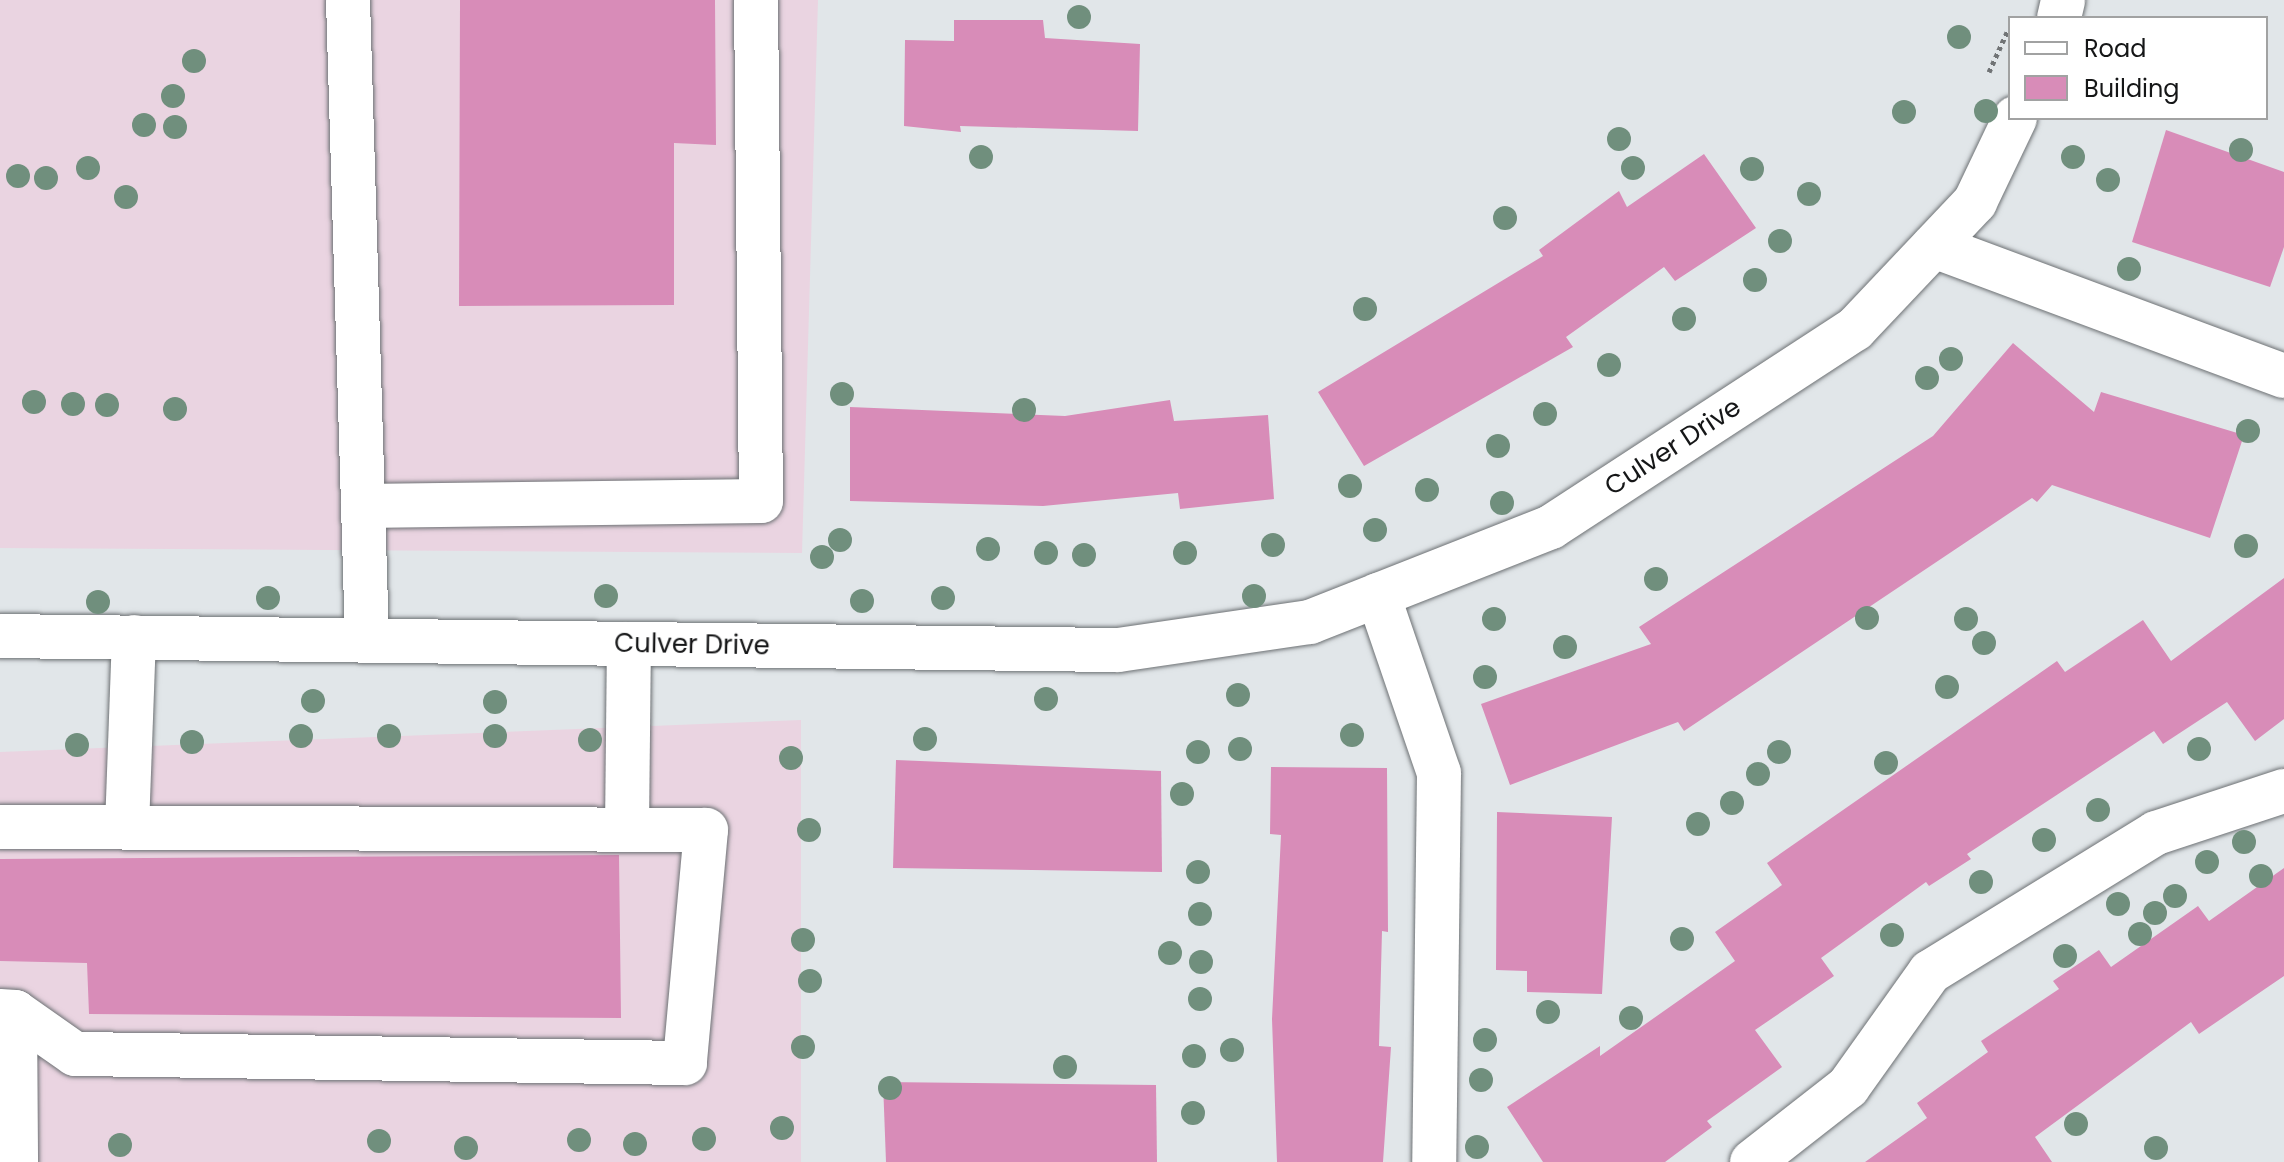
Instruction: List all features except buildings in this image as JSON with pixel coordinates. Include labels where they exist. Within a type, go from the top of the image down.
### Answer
[{"type":"street","points":[[348,0],[367,641]]},
{"type":"street","points":[[363,506],[761,501],[756,0]]},
{"type":"street","name":"Culver Drive","points":[[0,636],[1118,650],[1310,622],[1551,527],[1855,329],[1975,202],[2014,120]]},
{"type":"street","points":[[1934,246],[2284,376]]},
{"type":"street","points":[[1378,595],[1439,773],[1434,1162]]},
{"type":"street","points":[[127,827],[134,637]]},
{"type":"street","points":[[627,829],[629,644]]},
{"type":"street","points":[[1752,1162],[1848,1087],[1930,972],[2156,833],[2284,791]]},
{"type":"street","points":[[0,827],[706,830],[685,1063],[75,1054],[8,1011]]},
{"type":"street","points":[[8,1011],[16,1162]]},
{"type":"shaded area","points":[[0,0],[818,0],[802,553],[0,548]]},
{"type":"shaded area","points":[[801,720],[801,1162],[0,1162],[0,752]]}]
